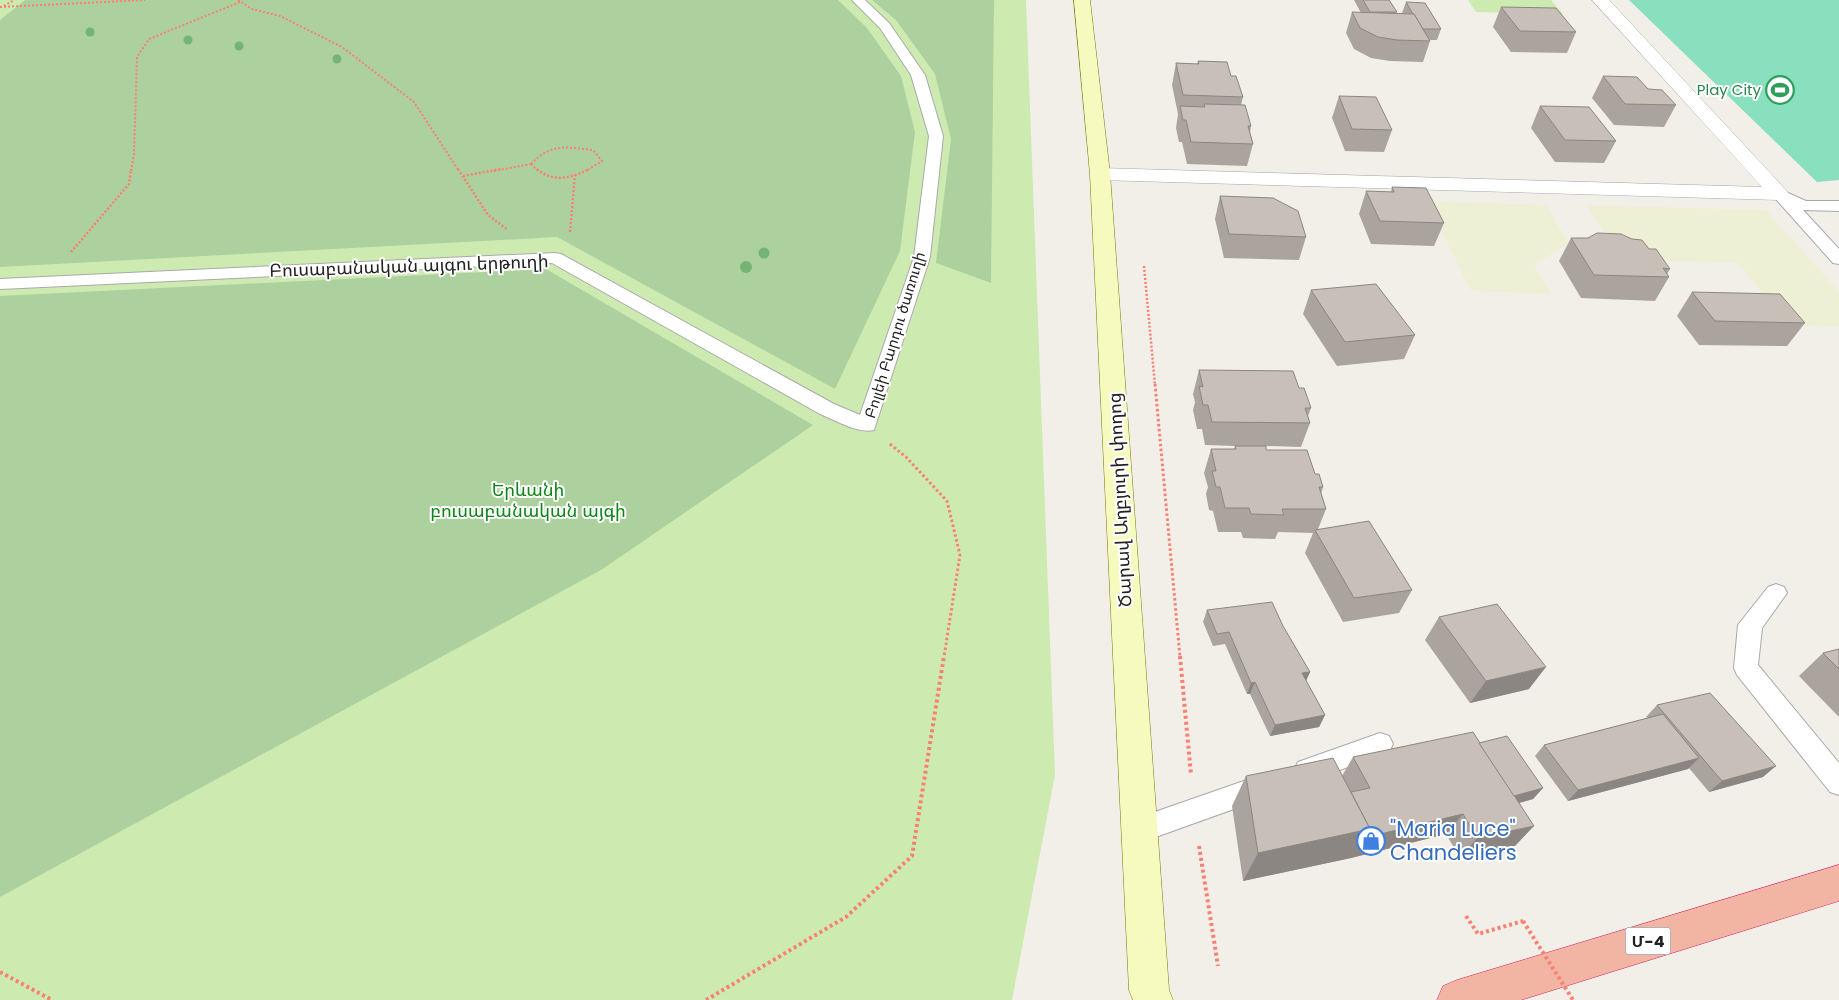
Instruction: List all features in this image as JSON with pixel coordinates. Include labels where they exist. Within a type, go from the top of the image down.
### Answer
[{"type":"highway","name":"Մ-4","points":[[1457,1000],[1839,883]]},
{"type":"main road","name":"Ծարավ Աղբյուրի փողոց","points":[[1082,0],[1100,174],[1149,990],[1153,1000]]},
{"type":"street","points":[[1600,0],[1779,194]]},
{"type":"street","points":[[1100,174],[1779,194]]},
{"type":"lane","name":"Բոլլեի Բարդու ծառուղի","points":[[858,0],[885,26],[918,75],[936,136],[922,257],[867,425]]},
{"type":"lane","points":[[1779,194],[1802,207],[1839,206]]},
{"type":"lane","points":[[1779,194],[1839,259]]},
{"type":"lane","name":"Բուսաբանական այգու երթուղի","points":[[0,284],[556,258],[827,409],[867,425]]},
{"type":"lane","points":[[1776,593],[1750,625],[1746,668],[1839,783]]},
{"type":"lane","points":[[1140,830],[1380,744]]},
{"type":"path","points":[[1,8],[14,0]]},
{"type":"path","points":[[1,8],[145,0]]},
{"type":"path","points":[[46,282],[128,184],[134,154],[137,57],[149,39],[240,1],[252,9],[280,16],[342,46],[414,102],[488,215],[544,258]]},
{"type":"path","points":[[463,176],[531,164],[541,152],[563,146],[593,150],[602,161],[587,172],[564,178],[546,176],[531,164]]},
{"type":"path","points":[[567,265],[575,175]]},
{"type":"path","points":[[1143,265],[1194,811],[1218,966]]},
{"type":"path","points":[[706,1000],[846,918],[912,856],[960,555],[947,501],[906,457],[867,425]]},
{"type":"path","points":[[1466,916],[1478,934],[1523,921],[1573,1000]]},
{"type":"path","points":[[0,972],[52,1000]]},
{"type":"green space","name":"Երևանի բուսաբանական այգի","points":[[0,0],[1026,0],[1055,775],[1012,1000],[0,1000]]},
{"type":"green space","points":[[25,0],[838,0],[867,28],[901,76],[915,132],[900,251],[835,389],[557,237],[0,267],[0,20]]},
{"type":"green space","points":[[872,0],[994,0],[991,283],[936,263],[951,139],[935,74],[896,20]]},
{"type":"green space","points":[[1468,0],[1551,0],[1563,14],[1476,12]]},
{"type":"green space","name":"Play City","points":[[1629,0],[1839,0],[1839,180],[1817,182]]},
{"type":"green space","points":[[1427,201],[1546,205],[1569,243],[1534,265],[1551,294],[1471,291]]},
{"type":"green space","points":[[1586,205],[1766,210],[1839,292],[1839,327],[1789,325],[1738,263],[1652,261],[1611,242]]},
{"type":"green space","points":[[546,269],[813,425],[601,570],[0,897],[0,296]]},
{"type":"building","points":[[1363,0],[1389,0],[1397,12],[1370,12]]},
{"type":"building","points":[[1406,2],[1425,3],[1441,29],[1423,29]]},
{"type":"building","points":[[1501,7],[1556,8],[1576,32],[1520,31]]},
{"type":"building","points":[[1352,12],[1414,14],[1430,41],[1397,40],[1378,37],[1360,28]]},
{"type":"building","points":[[1198,61],[1227,62],[1231,76],[1236,76],[1243,97],[1183,95],[1176,63],[1199,64]]},
{"type":"building","points":[[1603,76],[1637,77],[1648,89],[1662,90],[1676,105],[1625,104]]},
{"type":"building","points":[[1339,96],[1376,97],[1392,130],[1352,129]]},
{"type":"building","points":[[1204,104],[1245,105],[1251,126],[1248,126],[1253,144],[1191,142],[1186,120],[1183,120],[1180,106],[1205,107]]},
{"type":"building","points":[[1540,106],[1589,107],[1616,141],[1565,140]]},
{"type":"building","points":[[1392,187],[1426,188],[1444,223],[1380,221],[1366,191],[1394,192]]},
{"type":"building","points":[[1220,196],[1273,198],[1298,211],[1306,237],[1229,234]]},
{"type":"building","points":[[1597,233],[1621,234],[1632,239],[1642,240],[1649,249],[1656,249],[1670,269],[1663,268],[1669,277],[1594,275],[1571,238],[1588,238]]},
{"type":"building","points":[[1376,284],[1415,335],[1345,342],[1311,290]]},
{"type":"building","points":[[1692,292],[1780,294],[1805,323],[1715,321]]},
{"type":"building","points":[[1199,370],[1293,371],[1299,388],[1304,388],[1311,408],[1305,408],[1310,423],[1212,422],[1208,405],[1203,405],[1199,386],[1203,387]]},
{"type":"building","points":[[1235,446],[1266,446],[1266,450],[1307,450],[1315,474],[1319,474],[1323,487],[1319,487],[1326,509],[1282,509],[1284,515],[1251,514],[1249,508],[1225,508],[1220,487],[1216,487],[1212,471],[1216,471],[1211,449],[1236,449]]},
{"type":"building","points":[[1369,521],[1412,590],[1354,598],[1315,530]]},
{"type":"building","points":[[1272,602],[1283,626],[1310,672],[1302,673],[1325,715],[1275,725],[1255,682],[1251,683],[1229,632],[1217,634],[1207,610]]},
{"type":"building","points":[[1497,604],[1546,667],[1486,681],[1439,617]]},
{"type":"building","points":[[1839,649],[1839,669],[1823,653]]},
{"type":"building","points":[[1710,693],[1776,766],[1722,781],[1657,705]]},
{"type":"building","points":[[1663,714],[1699,758],[1578,790],[1544,745]]},
{"type":"building","points":[[1473,732],[1534,826],[1477,838],[1463,814],[1364,838],[1370,829],[1351,792],[1370,788],[1353,757]]},
{"type":"building","points":[[1507,736],[1543,788],[1514,796],[1479,743]]},
{"type":"building","points":[[1333,758],[1370,829],[1258,853],[1246,776]]},
{"type":"place","name":"Play City","points":[[1780,90]]},
{"type":"place","name":"\"Maria Luce\" Chandeliers","points":[[1371,841]]}]
